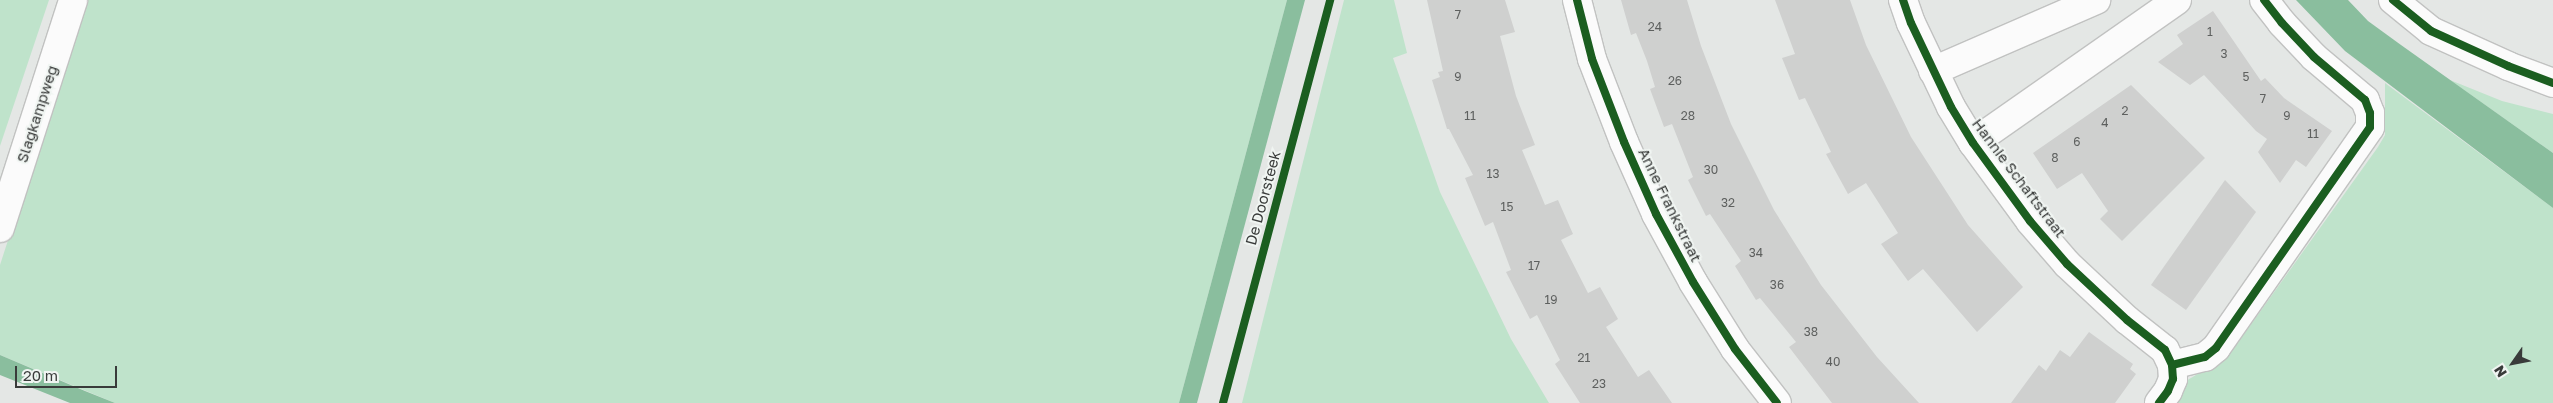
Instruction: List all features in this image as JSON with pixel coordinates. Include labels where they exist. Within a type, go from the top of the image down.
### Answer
[{"type":"street","name":"Slagkampweg","points":[[0,228],[73,0]]},
{"type":"street","name":"Anne Frankstraat","points":[[1577,0],[1592,59],[1624,142],[1656,214],[1693,282],[1735,349],[1777,403]]},
{"type":"street","name":"Hannie Schaftstraat","points":[[1903,0],[1951,107],[1973,143],[2030,221],[2067,264],[2127,320],[2165,350],[2172,365]]},
{"type":"street","points":[[1934,71],[2096,0]]},
{"type":"street","name":"Hannie Schaftstraat","points":[[1973,143],[2177,0]]},
{"type":"street","points":[[2159,403],[2173,379],[2172,365],[2205,357],[2216,348],[2370,127],[2370,113],[2364,100],[2314,57],[2282,23],[2264,0]]},
{"type":"street","points":[[2393,0],[2431,30],[2508,66],[2553,83]]},
{"type":"shaded area","points":[[0,0],[49,0],[0,146]]},
{"type":"shaded area","points":[[86,0],[1287,0],[1179,403],[115,403],[0,355],[0,265]]},
{"type":"shaded area","points":[[1287,0],[1305,0],[1197,403],[1179,403]]},
{"type":"shaded area","points":[[1344,0],[1394,0],[1407,53],[1393,58],[1440,192],[1511,339],[1549,403],[1242,403]]},
{"type":"shaded area","points":[[2296,0],[2348,0],[2368,21],[2553,153],[2553,208],[2345,51]]},
{"type":"shaded area","points":[[2450,80],[2502,101],[2553,114],[2553,153]]},
{"type":"shaded area","points":[[2385,83],[2553,208],[2553,403],[2173,403],[2186,381],[2229,355],[2378,147],[2385,135]]},
{"type":"shaded area","points":[[0,355],[115,403],[70,403],[0,375]]},
{"type":"building","points":[[1427,0],[1505,0],[1515,32],[1500,36],[1516,96],[1535,145],[1522,150],[1545,205],[1558,200],[1573,234],[1561,240],[1588,293],[1600,287],[1618,319],[1606,327],[1638,377],[1649,370],[1672,403],[1580,403],[1555,364],[1560,360],[1537,315],[1530,319],[1506,272],[1511,270],[1493,222],[1485,226],[1465,178],[1473,175],[1449,129],[1447,129],[1432,80],[1440,77],[1438,72],[1443,71]]},
{"type":"building","points":[[1621,0],[1687,0],[1701,46],[1731,124],[1774,210],[1821,285],[1877,357],[1919,403],[1832,403],[1789,347],[1796,342],[1760,298],[1756,300],[1735,266],[1741,261],[1710,214],[1706,216],[1688,180],[1693,177],[1672,124],[1664,127],[1650,89],[1655,87],[1647,61],[1636,33],[1631,35]]},
{"type":"building","points":[[1775,0],[1850,0],[1866,45],[1911,137],[1968,225],[2023,287],[1977,332],[1923,269],[1908,281],[1881,244],[1898,233],[1866,183],[1848,194],[1826,154],[1831,152],[1805,98],[1799,100],[1782,58],[1795,54]]},
{"type":"building","points":[[2213,11],[2261,81],[2265,78],[2284,98],[2332,131],[2306,167],[2296,160],[2280,183],[2258,152],[2267,139],[2256,131],[2204,75],[2190,85],[2158,62],[2183,44],[2177,35]]},
{"type":"building","points":[[2131,85],[2205,158],[2122,241],[2100,219],[2108,211],[2082,173],[2057,189],[2033,153]]},
{"type":"building","points":[[2225,180],[2256,212],[2186,310],[2151,285]]},
{"type":"building","points":[[2089,332],[2133,364],[2130,369],[2136,374],[2115,403],[2011,403],[2039,365],[2046,371],[2060,350],[2070,357]]},
{"type":"cycle path","name":"De Doorsteek","points":[[1223,403],[1330,0]]},
{"type":"cycle path","points":[[1577,0],[1592,59],[1624,142],[1656,214],[1693,282],[1735,349],[1777,403]]},
{"type":"cycle path","points":[[1903,0],[1911,23],[1951,107],[1973,143],[2030,221],[2067,264],[2127,320],[2165,350],[2172,365],[2173,379],[2168,391],[2159,403]]},
{"type":"cycle path","points":[[2172,365],[2205,357],[2216,348],[2370,127],[2370,113],[2365,100],[2314,57],[2282,23],[2264,0]]},
{"type":"cycle path","points":[[2393,0],[2431,31],[2508,66],[2553,83]]}]
